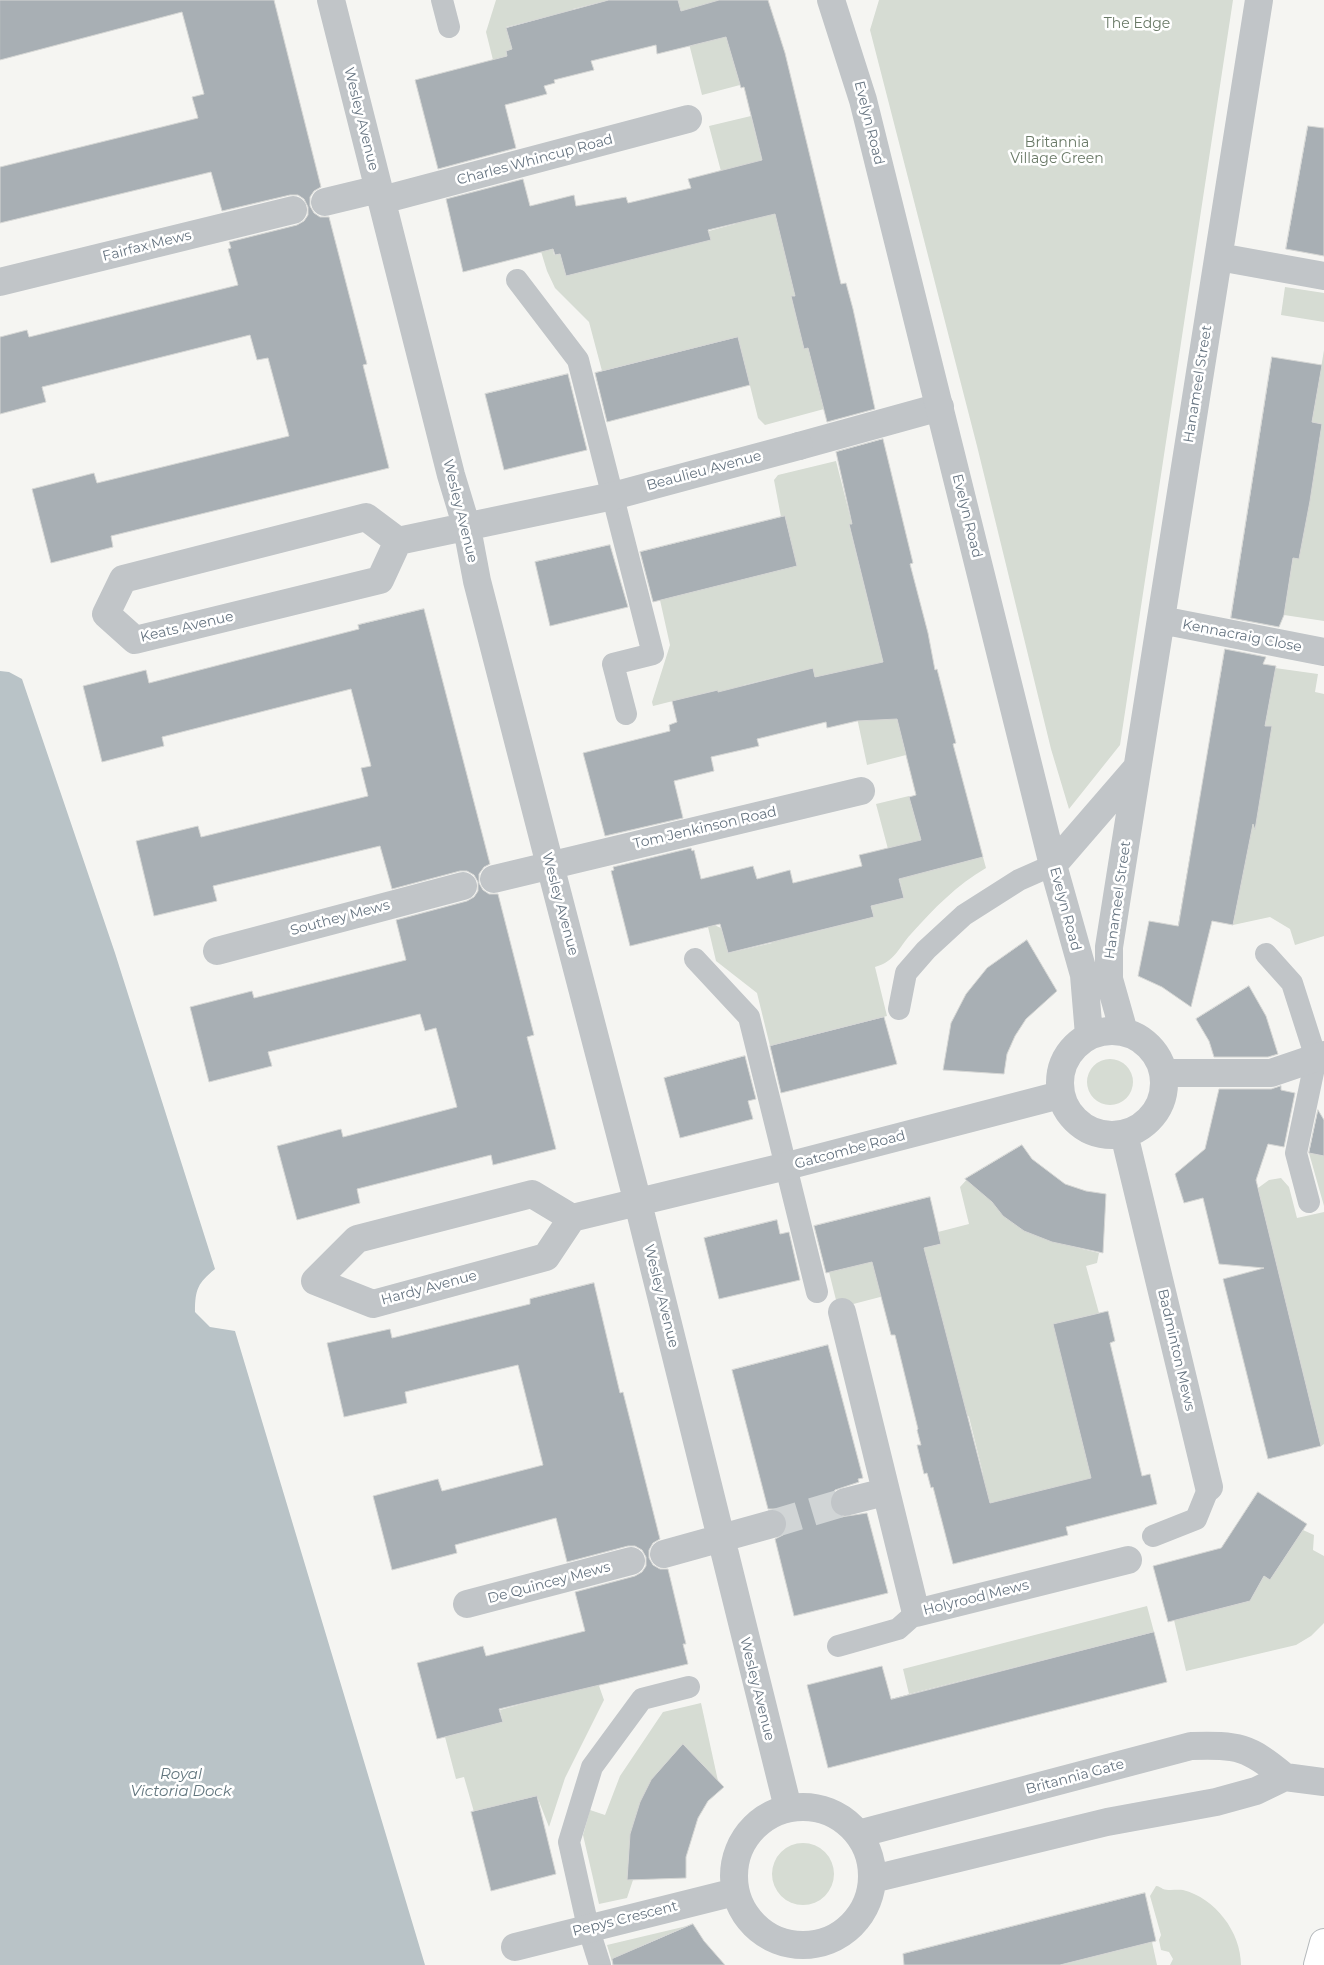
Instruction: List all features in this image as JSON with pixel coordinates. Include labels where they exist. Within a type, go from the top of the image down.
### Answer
[{"type":"main road","points":[[1318,1965],[1324,1943]]},
{"type":"street","name":"Wesley Avenue","points":[[331,0],[451,475],[467,528],[477,580],[638,1203],[788,1808]]},
{"type":"street","name":"Evelyn Road","points":[[831,0],[859,83],[1053,865],[1084,975],[1089,1035]]},
{"type":"street","name":"Hanameel Street","points":[[1124,1032],[1109,979],[1109,947],[1259,0]]},
{"type":"street","name":"Charles Whincup Road","points":[[380,195],[688,119]]},
{"type":"street","points":[[325,202],[380,195]]},
{"type":"street","name":"Fairfax Mews","points":[[0,282],[293,210]]},
{"type":"street","points":[[1219,257],[1324,276]]},
{"type":"street","name":"Beaulieu Avenue","points":[[467,528],[613,496],[940,407]]},
{"type":"street","name":"Keats Avenue","points":[[366,517],[398,541],[380,580],[135,640],[106,614],[123,579],[366,517]]},
{"type":"street","points":[[398,541],[467,528]]},
{"type":"street","name":"Kennacraig Close","points":[[1161,620],[1324,652]]},
{"type":"street","points":[[1053,865],[1137,768]]},
{"type":"street","name":"Tom Jenkinson Road","points":[[550,864],[862,790]]},
{"type":"street","points":[[494,879],[550,864]]},
{"type":"street","name":"Southey Mews","points":[[217,951],[462,886]]},
{"type":"street","points":[[1106,1030],[1124,1032],[1138,1037],[1150,1046],[1158,1058],[1163,1072],[1164,1088],[1160,1104],[1152,1118],[1140,1128],[1124,1134],[1108,1136],[1092,1132],[1077,1123],[1067,1110],[1060,1095],[1059,1077],[1064,1060],[1074,1045],[1089,1035],[1106,1030]]},
{"type":"street","points":[[1163,1072],[1271,1073],[1320,1057]]},
{"type":"street","name":"Gatcombe Road","points":[[638,1203],[1060,1095]]},
{"type":"street","name":"Badminton Mews","points":[[1124,1134],[1209,1487]]},
{"type":"street","name":"Hardy Avenue","points":[[532,1194],[572,1218],[546,1257],[373,1304],[315,1281],[357,1239],[532,1194]]},
{"type":"street","points":[[572,1218],[638,1203]]},
{"type":"street","name":"Holyrood Mews","points":[[842,1312],[916,1613],[1128,1560]]},
{"type":"street","points":[[845,1502],[885,1492]]},
{"type":"street","points":[[664,1554],[772,1524]]},
{"type":"street","name":"De Quincey Mews","points":[[467,1604],[631,1561]]},
{"type":"street","name":"Britannia Gate","points":[[858,1834],[1191,1746],[1229,1745],[1245,1749],[1262,1758],[1285,1777]]},
{"type":"street","points":[[873,1879],[1107,1822],[1216,1802],[1256,1791],[1285,1777],[1324,1782]]},
{"type":"street","points":[[807,1807],[827,1810],[844,1820],[858,1834],[869,1855],[873,1879],[867,1904],[856,1922],[840,1935],[824,1954],[800,1945],[778,1941],[759,1929],[744,1912],[735,1892],[734,1870],[739,1849],[747,1836],[768,1816],[788,1808],[807,1807]]},
{"type":"street","name":"Pepys Crescent","points":[[515,1947],[735,1892]]},
{"type":"lane","points":[[442,0],[449,27]]},
{"type":"lane","points":[[517,280],[578,360],[653,654],[613,664],[626,714]]},
{"type":"lane","points":[[899,1009],[906,973],[926,950],[964,915],[1019,880],[1053,865]]},
{"type":"lane","points":[[1266,954],[1292,983],[1320,1057],[1296,1153],[1309,1202]]},
{"type":"lane","points":[[695,959],[749,1017],[817,1292]]},
{"type":"lane","name":"Badminton Mews","points":[[1153,1536],[1196,1519],[1209,1487]]},
{"type":"lane","points":[[838,1646],[898,1629],[916,1613]]},
{"type":"lane","points":[[600,1965],[588,1928],[569,1842],[592,1767],[642,1699],[689,1687]]},
{"type":"green space","points":[[496,0],[609,0],[573,9],[576,20],[551,16],[506,27],[512,49],[506,51],[507,56],[493,60],[486,32]]},
{"type":"green space","points":[[678,0],[719,0],[716,1],[740,85],[702,95]]},
{"type":"green space","name":"Britannia Village Green","points":[[879,0],[1233,0],[1120,745],[1069,809],[1051,749],[977,446],[870,30]]},
{"type":"green space","points":[[751,116],[795,295],[791,297],[804,348],[808,348],[809,351],[824,409],[765,425],[758,418],[738,337],[602,371],[589,322],[555,288],[547,271],[539,245],[552,242],[554,255],[560,254],[566,276],[735,224],[709,126]]},
{"type":"green space","points":[[1285,287],[1324,293],[1324,322],[1281,315]]},
{"type":"green space","points":[[1324,350],[1324,621],[1284,615],[1293,558],[1299,558],[1322,424],[1312,422]]},
{"type":"green space","points":[[836,461],[852,524],[849,525],[906,755],[867,765],[847,670],[815,677],[813,668],[744,685],[720,702],[717,690],[653,706],[652,702],[670,645],[660,600],[796,566],[785,516],[781,517],[774,480],[778,475]]},
{"type":"green space","points":[[1275,668],[1318,674],[1315,692],[1324,694],[1324,936],[1295,945],[1290,929],[1270,917],[1233,925],[1271,726],[1265,726]]},
{"type":"green space","points":[[909,796],[929,871],[983,857],[986,868],[956,889],[937,906],[892,958],[875,967],[887,1016],[770,1046],[757,993],[716,961],[708,927],[712,924],[721,928],[728,953],[772,943],[769,930],[806,934],[874,917],[871,906],[904,898],[892,848],[888,849],[876,804]]},
{"type":"green space","points":[[1110,1059],[1123,1063],[1129,1069],[1133,1082],[1129,1095],[1123,1101],[1110,1105],[1097,1101],[1091,1095],[1087,1082],[1091,1069],[1097,1063]]},
{"type":"green space","points":[[1309,1153],[1324,1156],[1324,1206]]},
{"type":"green space","points":[[970,1176],[999,1207],[1027,1228],[1058,1242],[1099,1253],[1097,1263],[1086,1266],[1099,1313],[1054,1324],[1100,1514],[1056,1487],[940,1516],[933,1487],[983,1474],[969,1417],[884,1296],[838,1308],[829,1272],[941,1244],[938,1232],[969,1224],[960,1187]]},
{"type":"green space","points":[[1281,1178],[1289,1187],[1297,1218],[1324,1212],[1324,1444],[1321,1446],[1258,1188],[1269,1180]]},
{"type":"green space","points":[[1303,1530],[1314,1535],[1313,1550],[1324,1556],[1324,1623],[1311,1636],[1296,1645],[1186,1671],[1174,1620],[1250,1601],[1264,1576],[1270,1580]]},
{"type":"green space","points":[[1147,1606],[1154,1632],[909,1694],[903,1669]]},
{"type":"green space","points":[[598,1683],[604,1700],[565,1778],[549,1827],[537,1796],[474,1812],[464,1777],[456,1779],[445,1737],[503,1722],[500,1710]]},
{"type":"green space","points":[[701,1703],[718,1781],[683,1744],[629,1849],[627,1880],[633,1880],[627,1898],[599,1904],[583,1835],[590,1810],[605,1815],[620,1776],[663,1712]]},
{"type":"green space","points":[[803,1843],[820,1848],[825,1852],[829,1857],[834,1874],[829,1891],[825,1896],[820,1900],[803,1905],[786,1900],[781,1896],[777,1891],[772,1874],[777,1857],[781,1852],[786,1848]]},
{"type":"green space","points":[[1156,1886],[1165,1890],[1183,1890],[1206,1900],[1224,1918],[1231,1929],[1240,1953],[1241,1965],[1170,1965],[1173,1959],[1169,1952],[1161,1950],[1159,1940],[1161,1935],[1150,1896]]},
{"type":"green space","points":[[687,1926],[641,1946],[613,1965],[607,1945]]},
{"type":"green space","points":[[1152,1942],[1157,1965],[1061,1965]]},
{"type":"water","name":"Royal Victoria Dock","points":[[0,671],[9,672],[22,679],[115,953],[215,1269],[199,1287],[195,1312],[210,1327],[235,1331],[425,1965],[0,1965]]},
{"type":"building","points":[[0,0],[274,0],[321,187],[314,191],[310,197],[310,206],[314,213],[320,217],[329,217],[367,364],[363,365],[389,468],[111,536],[113,547],[51,563],[32,489],[94,473],[97,483],[289,436],[268,358],[257,360],[250,335],[42,387],[46,402],[0,414],[0,337],[27,330],[29,337],[238,285],[228,249],[231,248],[229,242],[297,225],[304,221],[308,215],[308,207],[304,199],[298,195],[290,195],[222,211],[211,172],[0,223],[0,167],[198,118],[192,97],[204,94],[182,12],[0,60]]},
{"type":"building","points":[[609,0],[678,0],[681,11],[719,0],[768,0],[785,53],[841,284],[846,283],[853,309],[875,409],[827,422],[808,348],[804,349],[791,296],[795,296],[775,214],[708,230],[711,240],[566,276],[560,254],[555,255],[553,249],[463,272],[446,199],[523,179],[530,206],[574,195],[576,206],[626,197],[628,203],[691,188],[688,179],[762,160],[744,87],[741,88],[726,37],[657,54],[656,45],[591,61],[594,70],[554,80],[555,83],[544,86],[547,94],[505,105],[516,148],[438,169],[415,80],[507,56],[506,51],[512,49],[506,28]]},
{"type":"building","points":[[1308,126],[1324,128],[1324,256],[1286,249]]},
{"type":"building","points":[[738,337],[750,385],[607,422],[595,373]]},
{"type":"building","points":[[1272,357],[1322,365],[1312,422],[1322,424],[1310,501],[1299,559],[1293,558],[1284,615],[1279,627],[1231,618]]},
{"type":"building","points":[[568,374],[587,450],[504,470],[485,394]]},
{"type":"building","points":[[883,439],[913,563],[910,564],[928,633],[935,670],[937,669],[956,743],[953,744],[983,857],[899,879],[904,898],[871,906],[874,917],[728,953],[720,924],[630,946],[611,871],[614,870],[613,867],[691,848],[692,851],[694,850],[701,879],[753,866],[757,879],[790,870],[793,883],[862,866],[859,855],[921,840],[909,797],[916,795],[897,719],[857,721],[827,728],[826,722],[757,739],[759,746],[711,757],[714,771],[674,781],[683,818],[605,836],[583,753],[670,731],[669,725],[677,722],[672,701],[718,690],[718,692],[813,668],[815,677],[883,662],[849,524],[852,524],[836,452]]},
{"type":"building","points":[[785,516],[797,566],[653,602],[640,552]]},
{"type":"building","points":[[610,545],[628,607],[550,626],[535,562]]},
{"type":"building","points":[[424,609],[490,864],[484,867],[479,874],[479,883],[483,890],[489,894],[498,894],[534,1035],[527,1037],[556,1149],[493,1165],[491,1155],[357,1189],[360,1203],[297,1220],[277,1146],[341,1129],[343,1137],[457,1107],[436,1028],[425,1031],[420,1014],[268,1052],[272,1066],[209,1082],[190,1007],[252,991],[254,998],[406,960],[396,920],[467,901],[474,897],[478,891],[478,882],[474,875],[467,871],[460,871],[392,889],[380,846],[213,886],[217,901],[154,916],[136,841],[198,826],[201,837],[368,796],[361,768],[371,766],[351,689],[162,737],[164,746],[102,762],[83,686],[146,670],[149,683],[359,629],[358,625]]},
{"type":"building","points":[[1225,649],[1266,657],[1263,664],[1276,666],[1265,726],[1272,726],[1255,830],[1253,824],[1233,925],[1212,921],[1191,1007],[1162,987],[1138,976],[1149,921],[1178,926]]},
{"type":"building","points":[[1027,940],[1057,991],[1026,1019],[1015,1036],[1007,1054],[1004,1074],[943,1070],[951,1023],[966,994],[987,968]]},
{"type":"building","points":[[1249,986],[1266,1016],[1278,1054],[1268,1057],[1214,1057],[1209,1041],[1196,1019]]},
{"type":"building","points":[[884,1017],[897,1064],[781,1093],[770,1046]]},
{"type":"building","points":[[745,1056],[756,1099],[748,1101],[753,1119],[680,1138],[664,1078]]},
{"type":"building","points":[[1281,1086],[1281,1090],[1295,1093],[1284,1147],[1268,1144],[1256,1180],[1321,1446],[1268,1459],[1223,1279],[1264,1268],[1219,1264],[1203,1198],[1184,1203],[1175,1174],[1205,1149],[1219,1089],[1271,1089]]},
{"type":"building","points":[[1318,1110],[1324,1120],[1324,1156],[1309,1153]]},
{"type":"building","points":[[1022,1145],[1032,1159],[1065,1184],[1086,1191],[1106,1194],[1103,1253],[1052,1242],[1024,1231],[1003,1216],[992,1202],[965,1179]]},
{"type":"building","points":[[930,1197],[941,1244],[924,1248],[990,1503],[1091,1478],[1053,1324],[1108,1311],[1115,1341],[1110,1343],[1142,1476],[1150,1474],[1157,1504],[1066,1527],[1068,1535],[953,1564],[933,1487],[931,1488],[927,1473],[924,1474],[917,1445],[921,1445],[918,1429],[895,1335],[891,1335],[872,1262],[826,1273],[814,1226]]},
{"type":"building","points":[[777,1220],[780,1234],[789,1232],[800,1280],[719,1299],[704,1238]]},
{"type":"building","points":[[594,1283],[620,1393],[623,1392],[660,1539],[653,1543],[649,1550],[649,1558],[653,1565],[660,1569],[668,1569],[686,1644],[683,1644],[688,1664],[499,1709],[503,1722],[437,1739],[417,1663],[483,1646],[486,1656],[585,1631],[575,1592],[635,1576],[642,1572],[646,1566],[646,1557],[642,1550],[635,1546],[628,1546],[567,1562],[556,1518],[455,1545],[457,1553],[392,1570],[373,1496],[438,1479],[442,1491],[543,1465],[518,1365],[405,1392],[407,1403],[344,1417],[327,1343],[390,1329],[392,1338],[530,1304],[530,1299]]},
{"type":"building","points":[[828,1345],[863,1478],[858,1479],[859,1482],[835,1490],[830,1497],[830,1505],[834,1513],[841,1517],[867,1513],[888,1593],[794,1616],[775,1539],[783,1535],[787,1528],[787,1520],[783,1513],[776,1509],[768,1509],[732,1370]]},
{"type":"building","points":[[1258,1492],[1307,1524],[1270,1580],[1264,1576],[1250,1601],[1168,1622],[1153,1566],[1221,1548]]},
{"type":"building","points":[[1154,1632],[1167,1682],[828,1768],[807,1685],[882,1666],[891,1699]]},
{"type":"building","points":[[683,1744],[724,1787],[708,1801],[698,1818],[686,1857],[686,1878],[627,1880],[630,1834],[640,1802],[651,1780]]},
{"type":"building","points":[[537,1796],[556,1874],[491,1891],[471,1812]]},
{"type":"building","points":[[1145,1893],[1156,1941],[1060,1965],[904,1965],[903,1954]]},
{"type":"building","points":[[693,1924],[704,1941],[725,1965],[613,1965],[612,1959]]},
{"type":"tunnel","points":[[772,1524],[845,1502]]},
{"type":"park label","name":"The Edge","points":[[1137,24]]}]
